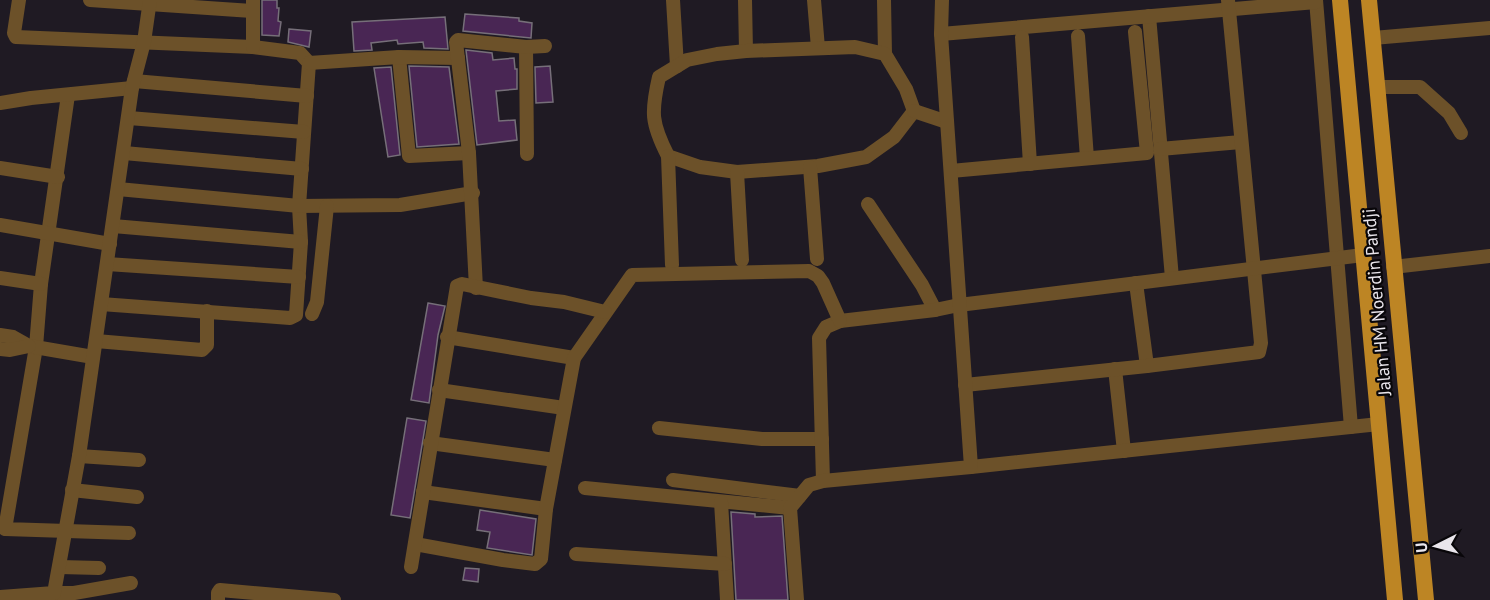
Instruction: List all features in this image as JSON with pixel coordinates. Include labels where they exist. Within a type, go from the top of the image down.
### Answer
[{"type":"main road","name":"Jalan HM Noerdin Pandji","points":[[1340,0],[1395,600]]},
{"type":"main road","name":"Jalan HM Noerdin Pandji","points":[[1369,0],[1426,600]]},
{"type":"main road","points":[[1379,426],[1408,414]]},
{"type":"main road","points":[[1379,426],[1396,432],[1409,432]]},
{"type":"street","points":[[19,0],[14,33],[16,37],[253,47],[300,53],[309,63],[299,206],[302,242],[298,312],[294,317],[101,304]]},
{"type":"street","points":[[90,0],[253,6],[253,47]]},
{"type":"street","points":[[673,0],[677,66]]},
{"type":"street","points":[[744,0],[746,51]]},
{"type":"street","points":[[814,0],[818,48]]},
{"type":"street","points":[[884,0],[885,54],[906,89],[914,111]]},
{"type":"street","points":[[942,0],[941,34],[971,467]]},
{"type":"street","points":[[941,34],[1149,16],[1228,5],[1316,1],[1351,427]]},
{"type":"street","points":[[54,593],[79,456],[133,84],[144,42],[150,2]]},
{"type":"street","points":[[965,385],[1259,352],[1261,343],[1228,5]]},
{"type":"street","points":[[1149,16],[1172,278]]},
{"type":"street","points":[[1373,39],[1490,28]]},
{"type":"street","points":[[951,171],[1147,153],[1135,32]]},
{"type":"street","points":[[1078,36],[1087,158]]},
{"type":"street","points":[[1022,38],[1030,164]]},
{"type":"street","points":[[476,288],[470,153],[456,42],[458,40],[525,47],[545,46]]},
{"type":"street","points":[[672,265],[668,156],[657,135],[652,107],[659,76],[687,60],[746,51],[855,46],[885,54]]},
{"type":"street","points":[[525,47],[527,154]]},
{"type":"street","points":[[309,63],[399,57],[458,58]]},
{"type":"street","points":[[399,57],[409,156],[470,153]]},
{"type":"street","points":[[0,103],[133,84],[307,96]]},
{"type":"street","points":[[1377,87],[1420,87],[1449,113],[1461,132]]},
{"type":"street","points":[[68,95],[58,177],[5,529],[129,533]]},
{"type":"street","points":[[668,156],[700,167],[737,172],[810,166],[866,157],[894,137],[914,111]]},
{"type":"street","points":[[914,111],[947,122]]},
{"type":"street","points":[[129,118],[304,132]]},
{"type":"street","points":[[1160,149],[1241,142]]},
{"type":"street","points":[[124,153],[302,169]]},
{"type":"street","points":[[810,166],[817,259]]},
{"type":"street","points":[[0,168],[58,177]]},
{"type":"street","points":[[737,172],[742,260]]},
{"type":"street","points":[[118,189],[299,206],[400,205],[473,193]]},
{"type":"street","points":[[868,204],[922,285],[934,310]]},
{"type":"street","points":[[312,314],[317,302],[327,206]]},
{"type":"street","points":[[0,225],[110,244]]},
{"type":"street","points":[[113,226],[302,242]]},
{"type":"street","points":[[823,481],[819,338],[826,327],[840,321],[1363,255]]},
{"type":"street","points":[[1393,267],[1490,256]]},
{"type":"street","points":[[107,264],[299,277]]},
{"type":"street","points":[[415,544],[535,564],[542,559],[546,508],[574,358],[632,275],[809,271],[818,276],[823,283],[840,321]]},
{"type":"street","points":[[0,278],[41,284]]},
{"type":"street","points":[[1136,283],[1146,366]]},
{"type":"street","points":[[411,567],[455,288],[462,285],[564,302],[605,312]]},
{"type":"street","points":[[96,341],[202,350],[207,345],[207,311]]},
{"type":"street","points":[[0,335],[13,337],[33,346],[93,357]]},
{"type":"street","points":[[447,337],[574,358]]},
{"type":"street","points":[[0,349],[10,350],[33,346]]},
{"type":"street","points":[[1115,369],[1124,451]]},
{"type":"street","points":[[439,390],[564,408]]},
{"type":"street","points":[[797,600],[790,508],[809,485],[823,481],[1379,426]]},
{"type":"street","points":[[659,428],[762,439],[822,439]]},
{"type":"street","points":[[430,443],[555,460]]},
{"type":"street","points":[[79,456],[139,460]]},
{"type":"street","points":[[673,480],[801,496]]},
{"type":"street","points":[[585,488],[790,508]]},
{"type":"street","points":[[72,490],[137,497]]},
{"type":"street","points":[[423,492],[546,508]]},
{"type":"street","points":[[721,502],[727,600]]},
{"type":"street","points":[[576,554],[725,564]]},
{"type":"street","points":[[60,567],[99,568]]},
{"type":"street","points":[[0,597],[74,593],[131,583]]},
{"type":"street","points":[[218,600],[220,590],[288,598],[334,600]]},
{"type":"building","points":[[262,0],[277,0],[278,21],[281,22],[279,36],[262,35]]},
{"type":"building","points":[[465,14],[519,18],[519,21],[532,23],[531,38],[463,31]]},
{"type":"building","points":[[445,17],[448,49],[424,48],[423,42],[398,44],[397,40],[371,43],[372,50],[354,51],[352,22]]},
{"type":"building","points":[[289,29],[311,31],[309,47],[288,42]]},
{"type":"building","points":[[466,50],[492,53],[493,60],[514,58],[515,69],[517,69],[517,89],[496,91],[499,121],[515,120],[517,140],[477,145]]},
{"type":"building","points":[[409,66],[449,67],[459,144],[417,147]]},
{"type":"building","points":[[550,66],[553,102],[536,103],[535,67]]},
{"type":"building","points":[[391,67],[400,155],[388,157],[374,68]]},
{"type":"building","points":[[428,303],[445,306],[438,335],[429,403],[411,400]]},
{"type":"building","points":[[407,418],[426,421],[410,518],[391,515]]},
{"type":"building","points":[[480,510],[536,519],[532,555],[487,548],[490,532],[477,530]]},
{"type":"building","points":[[731,512],[755,514],[755,517],[782,516],[788,600],[736,600]]},
{"type":"building","points":[[465,568],[479,569],[478,582],[463,580]]}]
